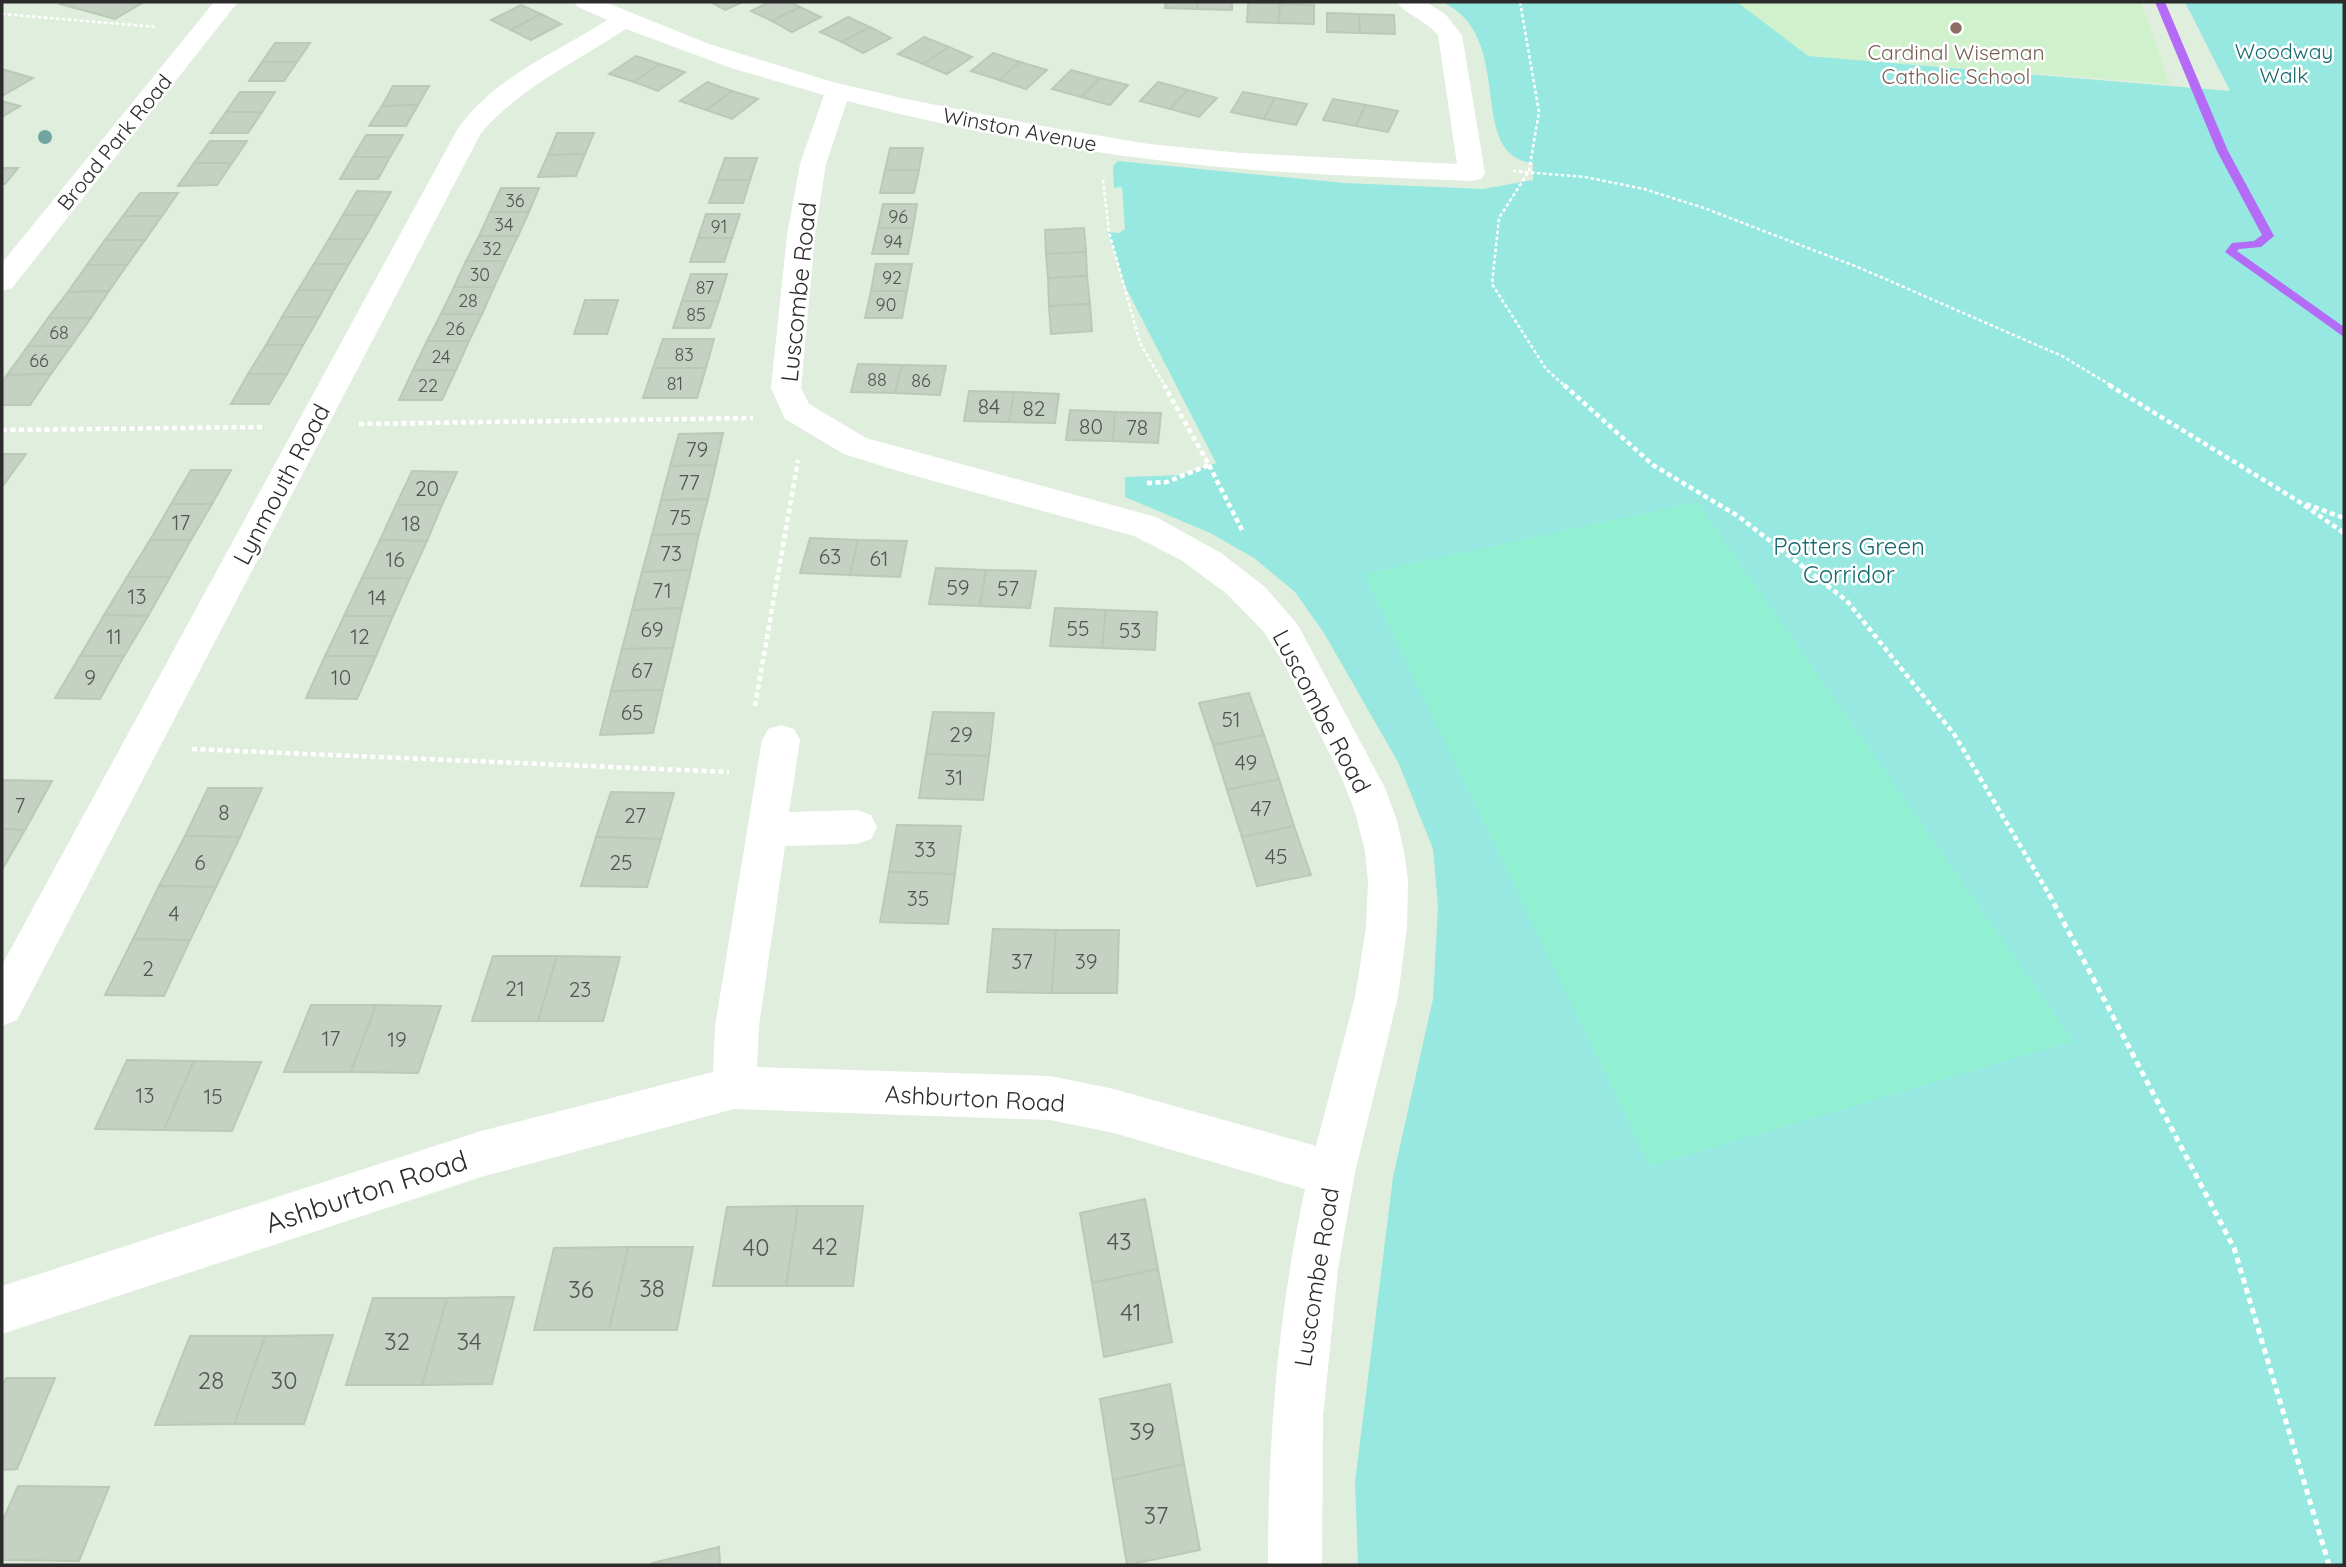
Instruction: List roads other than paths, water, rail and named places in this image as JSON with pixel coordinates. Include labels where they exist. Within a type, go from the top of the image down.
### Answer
[{"type":"street","name":"Broad Park Road","points":[[2,282],[226,2]]},
{"type":"street","name":"Winston Avenue","points":[[586,2],[693,47],[838,91],[952,117],[1105,145],[1250,160],[1472,173],[1450,35],[1441,22],[1427,10],[1409,2]]},
{"type":"street","name":"Lynmouth Road","points":[[2,1006],[470,130],[481,115],[514,86],[624,20]]},
{"type":"street","name":"Luscombe Road","points":[[838,91],[813,164],[788,354],[786,388],[796,411],[855,446],[908,464],[1144,526],[1205,558],[1266,610],[1294,649],[1375,811],[1385,858],[1388,890],[1385,957],[1332,1174],[1303,1352],[1293,1480],[1295,1565]]},
{"type":"street","points":[[734,1088],[737,1026],[767,830],[770,741]]},
{"type":"street","points":[[767,830],[857,827]]},
{"type":"street","name":"Ashburton Road","points":[[2,1310],[481,1154],[734,1088],[1050,1098],[1114,1111],[1332,1174]]},
{"type":"waterway","points":[[2160,2],[2223,151],[2268,236],[2257,245],[2236,245],[2231,252],[2344,333]]},
{"type":"place","name":"Cardinal Wiseman Catholic School","points":[[1956,28]]},
{"type":"park label","name":"Woodway Walk","points":[[2284,63]]},
{"type":"park label","name":"Potters Green Corridor","points":[[1849,560]]}]
